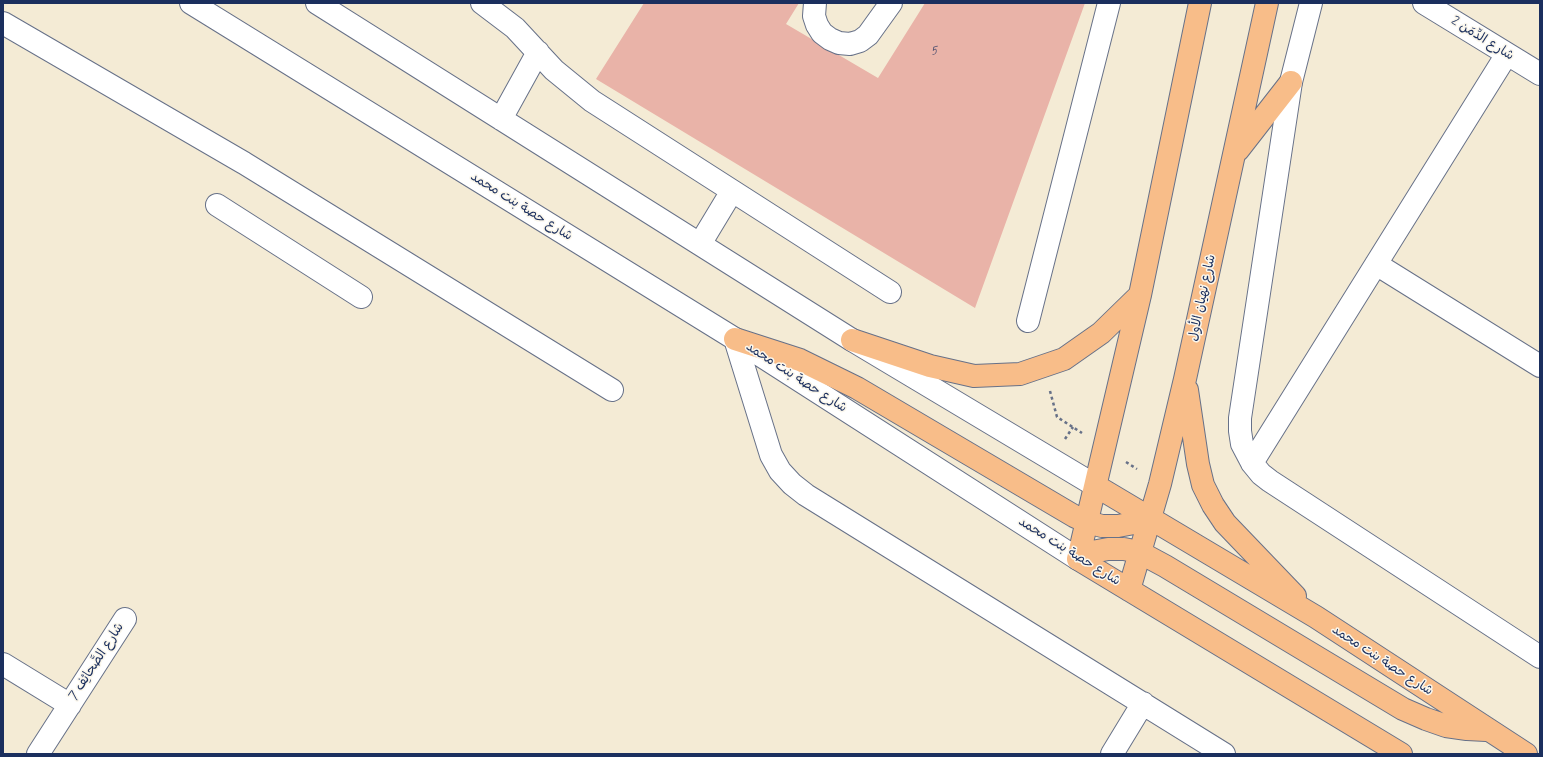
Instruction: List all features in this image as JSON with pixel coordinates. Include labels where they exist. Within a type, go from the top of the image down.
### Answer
[{"type":"main road","points":[[1078,559],[1140,295],[1200,3]]},
{"type":"main road","name":"شارع نهيان الأول","points":[[1129,590],[1160,484],[1185,379],[1267,3]]},
{"type":"main road","points":[[1234,154],[1291,82]]},
{"type":"main road","points":[[852,340],[930,366],[974,376],[1020,374],[1064,359],[1101,333],[1140,295]]},
{"type":"main road","points":[[735,339],[800,360],[857,388],[1074,516],[1087,522],[1102,526],[1118,526],[1134,524],[1149,518]]},
{"type":"main road","points":[[1185,379],[1198,464],[1203,485],[1213,505],[1225,523],[1316,617]]},
{"type":"main road","name":"شارع حصة بنت محمد","points":[[1096,486],[1316,617],[1526,754]]},
{"type":"main road","points":[[1078,559],[1092,552],[1108,549],[1124,549],[1139,552],[1165,566],[1403,709],[1446,726],[1489,730]]},
{"type":"main road","name":"شارع حصة بنت محمد","points":[[1078,559],[1401,754]]},
{"type":"street","name":"شارع حصة بنت محمد","points":[[191,3],[735,339],[1078,559]]},
{"type":"street","name":"شارع حصة بنت محمد","points":[[317,3],[852,340],[1096,486]]},
{"type":"street","points":[[482,3],[515,28],[554,70],[592,101],[890,292]]},
{"type":"street","points":[[815,3],[814,16],[822,33],[835,41],[850,44],[860,41],[868,35],[891,3]]},
{"type":"street","points":[[1028,321],[1109,3]]},
{"type":"street","points":[[1329,3],[1319,10],[1309,12],[1291,82],[1240,418],[1242,444],[1252,463],[1261,474],[1270,481],[1540,657]]},
{"type":"street","name":"شارع الدِّمَن 2","points":[[1424,3],[1540,74]]},
{"type":"street","points":[[3,23],[244,163],[612,390]]},
{"type":"street","points":[[501,119],[538,52]]},
{"type":"street","points":[[1252,463],[1507,54]]},
{"type":"street","points":[[700,244],[732,191]]},
{"type":"street","points":[[217,205],[361,297]]},
{"type":"street","points":[[1376,264],[1540,366]]},
{"type":"street","points":[[735,339],[771,455],[780,471],[792,484],[813,499],[1224,754]]},
{"type":"street","name":"شارع الصَّحائِف 7","points":[[38,754],[125,619]]},
{"type":"street","name":"شارع الصَّحائِف 7","points":[[3,664],[70,705]]},
{"type":"street","points":[[1112,754],[1143,703]]},
{"type":"building","points":[[644,3],[799,3],[786,24],[878,78],[925,3],[1085,3],[975,308],[596,79]]}]
